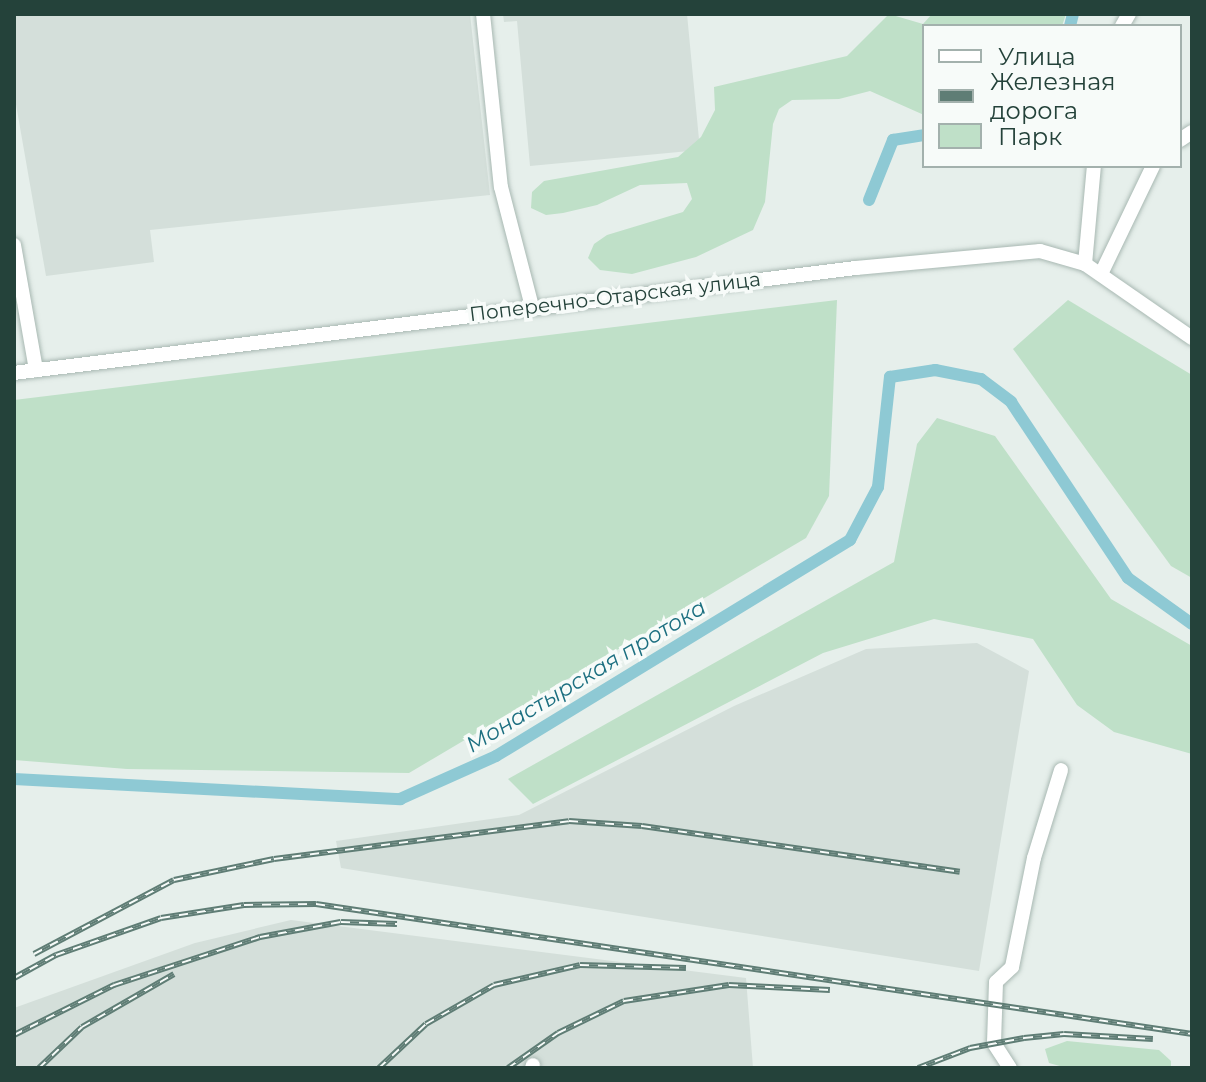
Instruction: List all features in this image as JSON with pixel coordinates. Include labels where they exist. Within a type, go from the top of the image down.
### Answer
[{"type":"street","points":[[483,14],[501,187],[532,307]]},
{"type":"street","points":[[1085,264],[1094,168]]},
{"type":"street","points":[[1101,274],[1152,168]]},
{"type":"street","points":[[14,245],[36,370]]},
{"type":"street","name":"Поперечно-Отарская улица","points":[[14,373],[532,307],[1040,251],[1085,264],[1192,338]]},
{"type":"street","points":[[1010,1068],[994,1043],[996,982],[1012,967],[1034,858],[1061,770]]},
{"type":"shaded area","points":[[14,14],[470,14],[490,195],[150,230],[154,262],[46,276],[14,93]]},
{"type":"shaded area","points":[[503,14],[687,14],[700,150],[530,166],[517,21],[504,22]]},
{"type":"shaded area","points":[[977,643],[1029,671],[979,971],[341,868],[336,841],[519,815],[734,706],[866,649]]},
{"type":"shaded area","points":[[291,920],[746,978],[753,1068],[14,1068],[14,1008],[195,943]]},
{"type":"green space","points":[[889,14],[923,24],[922,114],[870,91],[839,99],[792,100],[779,109],[773,124],[765,202],[753,230],[696,257],[632,274],[600,270],[588,258],[594,244],[607,235],[683,212],[692,199],[687,183],[640,185],[597,205],[563,213],[546,215],[531,208],[532,192],[544,181],[678,157],[701,137],[715,110],[714,87],[847,56]]},
{"type":"green space","points":[[932,14],[1066,14],[1063,24],[923,24]]},
{"type":"green space","points":[[837,300],[829,496],[806,538],[409,773],[127,769],[14,760],[14,400]]},
{"type":"green space","points":[[1068,300],[1192,375],[1192,578],[1171,566],[1013,349]]},
{"type":"green space","points":[[937,418],[995,436],[1111,599],[1192,646],[1192,754],[1114,732],[1077,705],[1033,639],[934,619],[823,653],[533,804],[508,779],[894,562],[917,444]]},
{"type":"green space","points":[[1067,1041],[1159,1050],[1171,1061],[1171,1068],[1067,1068],[1049,1063],[1045,1049]]},
{"type":"waterway","points":[[1070,24],[1073,14]]},
{"type":"waterway","points":[[869,200],[893,140],[922,135]]},
{"type":"waterway","name":"Монастырская протока","points":[[14,779],[400,799],[496,756],[850,540],[878,487],[890,377],[935,370],[981,379],[1011,402],[1128,578],[1192,624]]},
{"type":"railway","points":[[34,954],[174,880],[274,859],[569,821],[642,826],[960,872]]},
{"type":"railway","points":[[14,978],[56,955],[161,918],[244,905],[316,904],[1192,1034]]},
{"type":"railway","points":[[14,1035],[114,985],[260,937],[341,922],[397,924]]},
{"type":"railway","points":[[379,1068],[426,1024],[494,985],[580,965],[686,968]]},
{"type":"railway","points":[[39,1068],[82,1027],[174,974]]},
{"type":"railway","points":[[508,1068],[558,1033],[624,1001],[729,985],[830,990]]},
{"type":"railway","points":[[918,1068],[970,1048],[1024,1038],[1064,1034],[1153,1039]]}]
